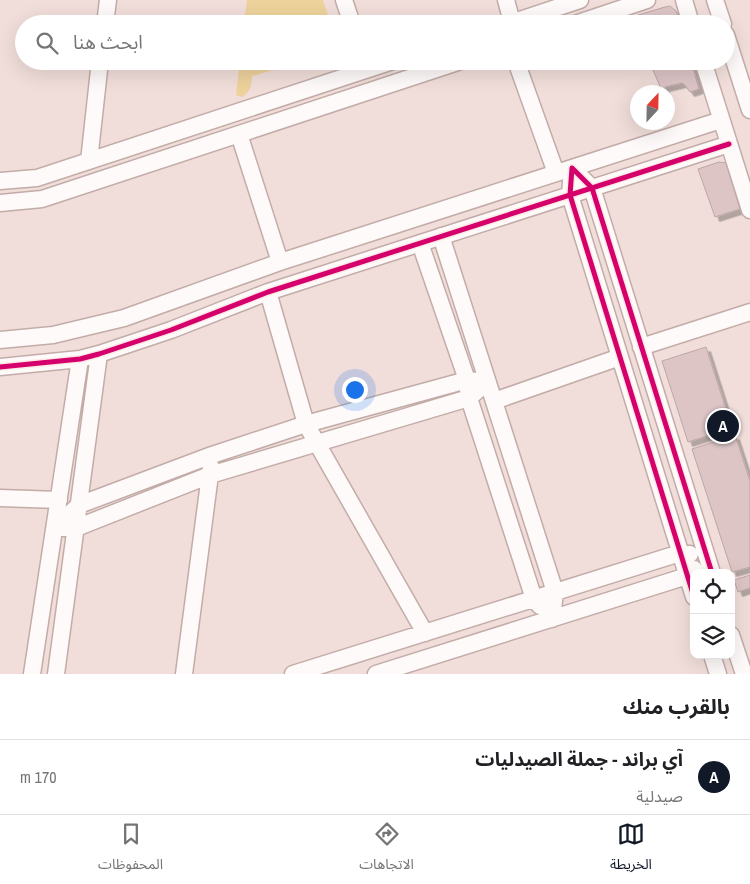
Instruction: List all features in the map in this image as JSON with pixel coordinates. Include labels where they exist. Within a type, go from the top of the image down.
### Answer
[{"type":"street","points":[[106,15],[108,0]]},
{"type":"street","points":[[344,0],[349,15]]},
{"type":"street","points":[[506,0],[509,15]]},
{"type":"street","points":[[522,15],[534,7],[580,0]]},
{"type":"street","points":[[602,15],[647,0]]},
{"type":"street","points":[[684,0],[688,15]]},
{"type":"street","points":[[715,0],[720,15]]},
{"type":"street","points":[[735,63],[750,110]]},
{"type":"street","points":[[89,161],[99,70]]},
{"type":"street","points":[[0,181],[37,178],[353,70]]},
{"type":"street","points":[[0,203],[42,199],[434,70]]},
{"type":"street","points":[[519,70],[556,173]]},
{"type":"street","points":[[706,70],[750,210]]},
{"type":"street","points":[[0,340],[54,335],[124,318],[280,262],[722,120]]},
{"type":"street","points":[[239,134],[280,262]]},
{"type":"street","points":[[0,367],[80,359],[99,354],[171,330],[268,292],[729,144]]},
{"type":"street","points":[[572,168],[592,188],[709,565]]},
{"type":"street","points":[[572,168],[570,195],[690,585]]},
{"type":"street","points":[[441,236],[555,592],[552,619]]},
{"type":"street","points":[[420,243],[466,380],[469,398],[534,598],[552,619]]},
{"type":"street","points":[[268,292],[306,424],[425,633]]},
{"type":"street","points":[[641,347],[750,312]]},
{"type":"street","points":[[56,674],[99,354]]},
{"type":"street","points":[[494,401],[620,357]]},
{"type":"street","points":[[32,674],[80,359]]},
{"type":"street","points":[[55,528],[79,505],[212,455],[306,424],[466,380],[487,382]]},
{"type":"street","points":[[55,528],[76,528],[210,475],[469,398],[487,382]]},
{"type":"street","points":[[184,674],[212,455]]},
{"type":"street","points":[[0,498],[59,500]]},
{"type":"street","points":[[293,674],[680,553],[709,565]]},
{"type":"street","points":[[376,674],[406,669],[552,619],[687,576],[709,565]]},
{"type":"street","points":[[735,647],[744,674]]},
{"type":"street","points":[[713,659],[718,674]]},
{"type":"shaded area","points":[[247,0],[323,0],[328,15],[245,15]]},
{"type":"shaded area","points":[[239,70],[273,70],[252,76],[247,93],[242,97],[236,95]]},
{"type":"building","points":[[670,6],[676,11],[677,15],[638,15]]},
{"type":"building","points":[[653,70],[694,70],[699,89],[690,92],[682,83],[659,85]]},
{"type":"building","points":[[719,162],[726,163],[740,209],[715,217],[698,169]]},
{"type":"building","points":[[706,347],[732,428],[688,442],[662,361]]},
{"type":"building","points":[[735,435],[750,481],[750,567],[735,571],[735,569],[731,569],[692,449]]},
{"type":"building","points":[[750,575],[750,588],[738,592],[735,580]]},
{"type":"cycle path","points":[[0,367],[80,359],[99,354],[171,330],[268,292],[729,144]]},
{"type":"cycle path","points":[[690,584],[570,195],[572,168],[592,188],[711,569]]},
{"type":"place","name":"آي براند - جملة الصيدليات","points":[[723,426]]}]
